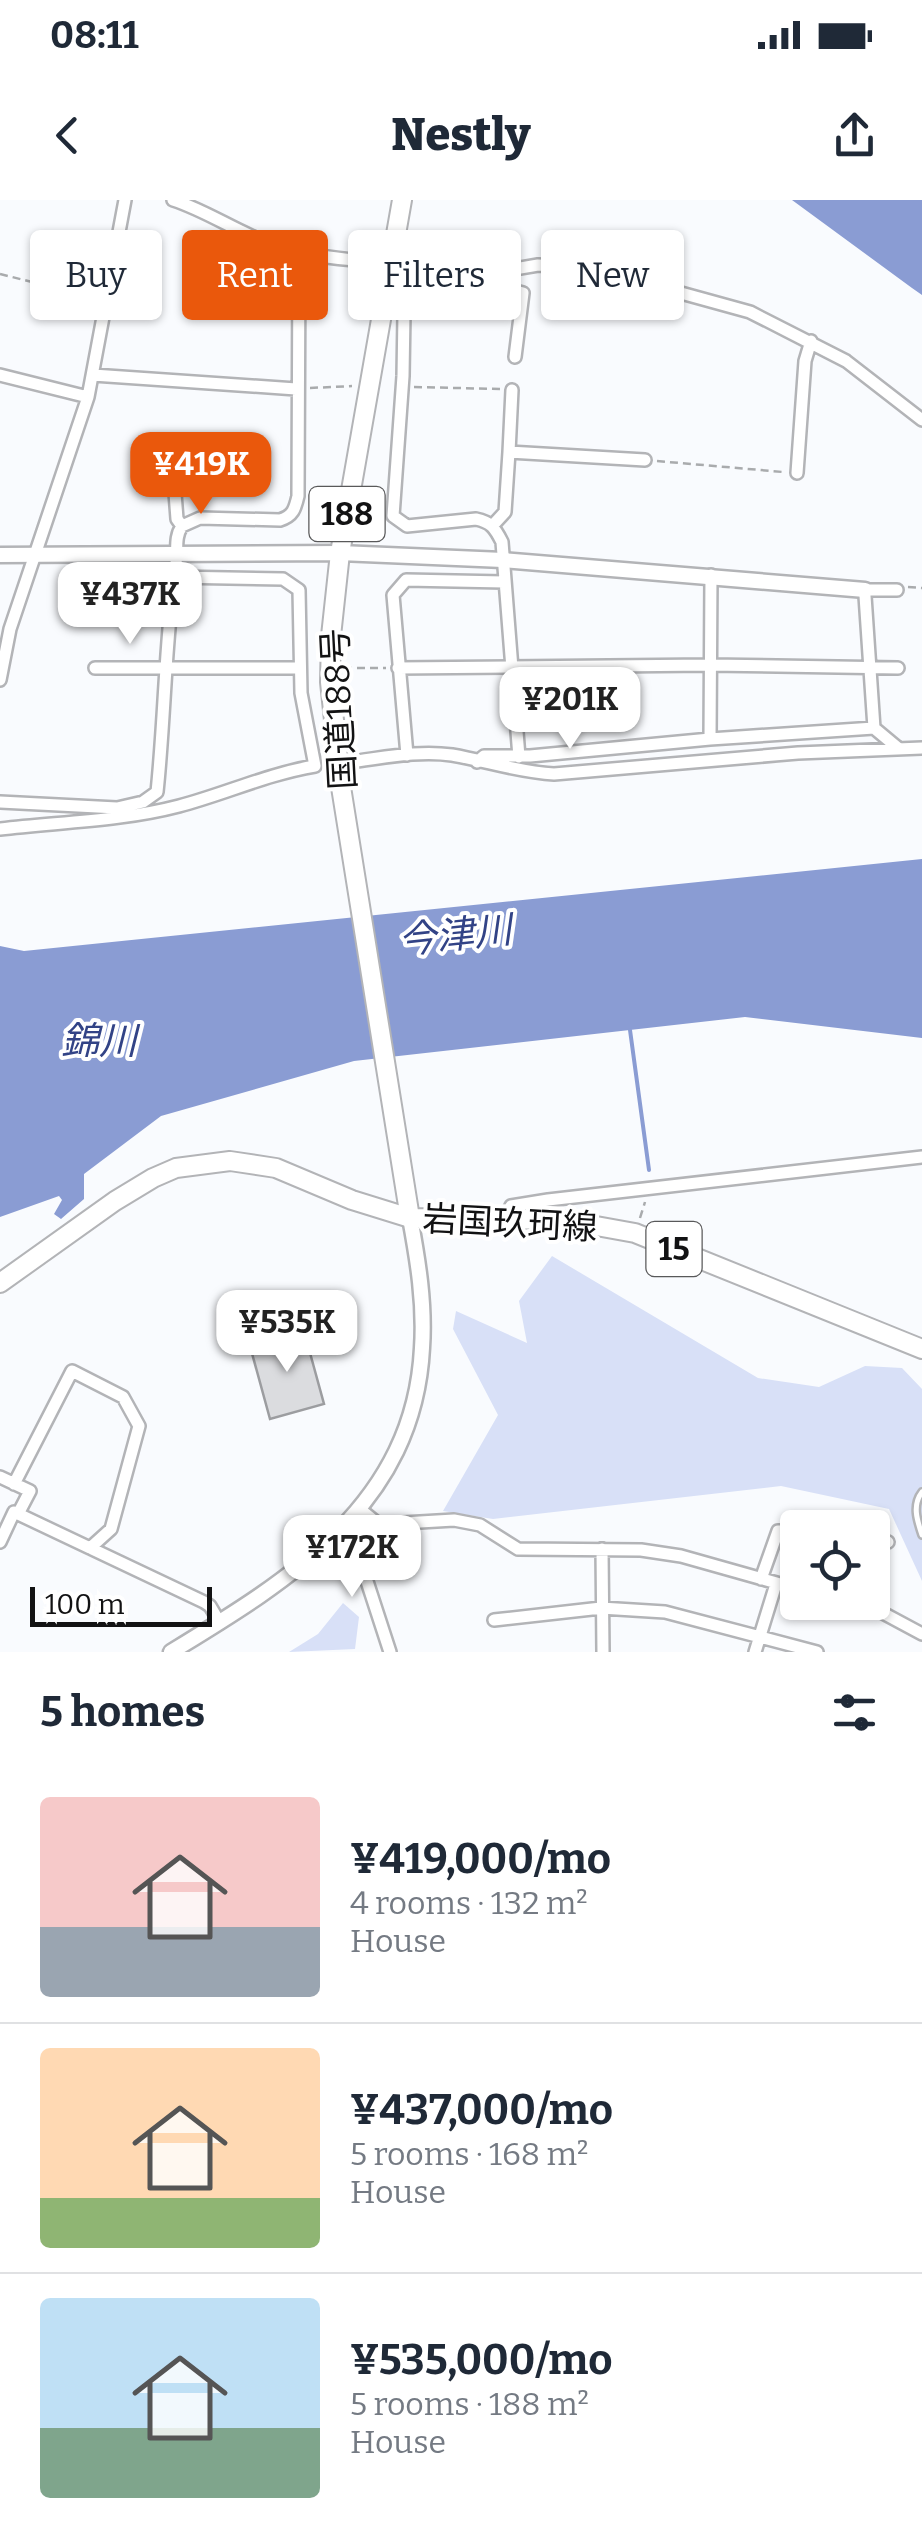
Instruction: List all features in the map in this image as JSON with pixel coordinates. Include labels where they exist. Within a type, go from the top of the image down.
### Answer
[{"type":"main road","name":"国道188号","points":[[402,200],[340,553],[330,682],[344,802],[410,1218]]},
{"type":"main road","name":"岩国玖珂線","points":[[0,1283],[114,1201],[153,1178],[198,1164],[257,1162],[352,1200],[410,1218],[563,1220],[635,1234],[922,1349]]},
{"type":"street","points":[[118,230],[124,200]]},
{"type":"street","points":[[173,200],[243,230]]},
{"type":"street","points":[[521,268],[538,265],[612,274],[750,312],[811,341],[879,384],[922,420]]},
{"type":"street","points":[[0,680],[10,629],[88,397],[102,320]]},
{"type":"street","points":[[0,802],[117,812],[157,792],[176,535],[182,526],[200,518],[280,520],[295,510],[298,320]]},
{"type":"street","points":[[404,320],[393,516],[407,526],[476,519],[493,526],[502,542],[519,756]]},
{"type":"street","points":[[515,357],[520,320]]},
{"type":"street","points":[[796,473],[805,362],[811,341]]},
{"type":"street","points":[[93,374],[296,389]]},
{"type":"street","points":[[0,375],[88,397]]},
{"type":"street","points":[[493,526],[505,512],[512,390]]},
{"type":"street","points":[[509,452],[646,460]]},
{"type":"street","points":[[174,480],[182,526]]},
{"type":"street","points":[[0,554],[340,553],[503,560],[898,590]]},
{"type":"street","points":[[710,739],[711,574]]},
{"type":"street","points":[[0,829],[178,806],[249,781],[315,766],[299,668],[299,590],[289,581],[174,576]]},
{"type":"street","points":[[407,754],[393,595],[406,580],[504,582]]},
{"type":"street","points":[[865,590],[874,728]]},
{"type":"street","points":[[95,668],[299,668]]},
{"type":"street","points":[[398,668],[898,668]]},
{"type":"street","points":[[477,762],[484,756],[874,728],[898,748]]},
{"type":"street","points":[[349,762],[407,754],[454,756],[523,772],[554,774],[798,753],[922,748]]},
{"type":"street","points":[[504,1220],[510,1206],[922,1157]]},
{"type":"street","points":[[171,1652],[277,1586],[339,1534],[361,1510],[400,1441],[418,1382],[422,1350],[423,1312],[410,1218]]},
{"type":"street","points":[[14,1484],[72,1371],[123,1397],[138,1426],[111,1529],[90,1548]]},
{"type":"street","points":[[0,1477],[30,1492],[18,1514]]},
{"type":"street","points":[[361,1510],[377,1523],[454,1520],[480,1525],[518,1549],[642,1550],[681,1556],[780,1585]]},
{"type":"street","points":[[0,1542],[14,1512],[204,1602],[220,1622]]},
{"type":"street","points":[[761,1579],[780,1531]]},
{"type":"street","points":[[339,1534],[363,1569],[390,1652]]},
{"type":"street","points":[[602,1549],[603,1652]]},
{"type":"street","points":[[756,1652],[776,1584]]},
{"type":"street","points":[[494,1620],[601,1608],[665,1612],[818,1652]]},
{"type":"street","points":[[890,1617],[922,1634]]},
{"type":"lane","points":[[922,1492],[917,1498],[916,1516],[922,1535]]},
{"type":"path","points":[[0,274],[30,281]]},
{"type":"path","points":[[296,389],[353,386]]},
{"type":"path","points":[[403,386],[512,390]]},
{"type":"path","points":[[646,460],[796,473]]},
{"type":"path","points":[[342,668],[398,668]]},
{"type":"path","points":[[635,1234],[650,1187]]},
{"type":"shaded area","points":[[552,1256],[758,1378],[819,1387],[865,1366],[902,1368],[922,1389],[922,1581],[889,1509],[781,1486],[493,1519],[443,1511],[498,1415],[453,1329],[456,1311],[527,1343],[519,1301]]},
{"type":"shaded area","points":[[343,1603],[359,1617],[355,1649],[289,1652],[318,1634]]},
{"type":"water","points":[[792,200],[922,200],[922,295],[912,288]]},
{"type":"water","name":"錦川","points":[[922,859],[922,1038],[745,1017],[354,1061],[161,1116],[84,1174],[84,1199],[61,1219],[54,1214],[62,1200],[59,1196],[0,1217],[0,946],[24,951]]},
{"type":"building","points":[[304,1331],[324,1404],[270,1419],[250,1346]]},
{"type":"waterway","points":[[630,1030],[649,1170]]},
{"type":"water label","name":"今津川","points":[[455,935]]}]
